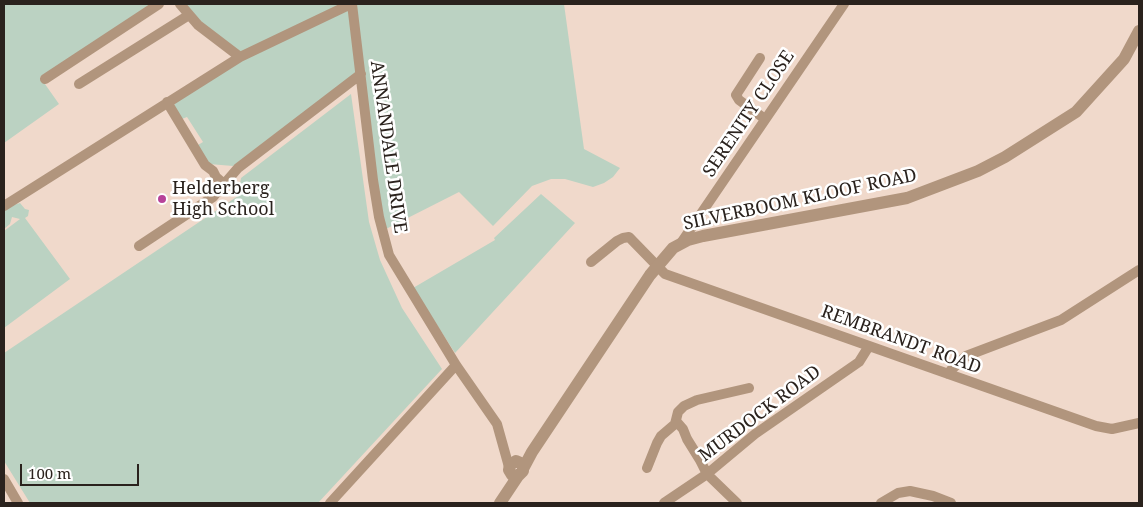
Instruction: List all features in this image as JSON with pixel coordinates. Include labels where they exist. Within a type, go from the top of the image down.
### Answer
[{"type":"street","points":[[45,79],[159,4]]},
{"type":"street","points":[[180,4],[198,25],[240,57]]},
{"type":"street","points":[[4,206],[240,57],[352,4]]},
{"type":"street","name":"ANNANDALE DRIVE","points":[[352,4],[379,217],[389,256],[456,365],[496,424],[505,449],[515,468]]},
{"type":"street","name":"SERENITY CLOSE","points":[[681,243],[844,4]]},
{"type":"street","points":[[78,84],[189,14]]},
{"type":"street","name":"SILVERBOOM KLOOF ROAD","points":[[515,468],[532,452],[657,265],[681,243],[703,236],[907,198],[978,171],[1012,153],[1076,112],[1124,59],[1139,31]]},
{"type":"street","points":[[760,58],[736,96],[765,119]]},
{"type":"street","points":[[139,246],[212,197],[238,168],[361,74]]},
{"type":"street","points":[[167,102],[205,164],[224,184]]},
{"type":"street","points":[[213,171],[218,170],[233,174]]},
{"type":"street","name":"REMBRANDT ROAD","points":[[591,262],[617,241],[627,237],[665,274],[1102,428],[1112,429],[1139,423]]},
{"type":"street","points":[[948,374],[966,356],[1061,320],[1139,270]]},
{"type":"street","name":"MURDOCK ROAD","points":[[664,503],[707,474],[755,434],[859,362],[869,346]]},
{"type":"street","points":[[330,503],[456,365]]},
{"type":"street","points":[[647,468],[661,436],[676,421],[678,412],[689,403],[749,388]]},
{"type":"street","points":[[676,421],[683,429],[707,474],[737,503]]},
{"type":"street","points":[[668,431],[676,436],[687,439]]},
{"type":"street","points":[[502,501],[515,468]]},
{"type":"street","points":[[4,479],[18,503]]},
{"type":"street","points":[[881,503],[898,493],[910,491],[933,496],[951,503]]},
{"type":"green space","points":[[4,4],[154,4],[40,77],[59,104],[4,143]]},
{"type":"green space","points":[[182,4],[343,4],[244,53],[234,52]]},
{"type":"green space","points":[[354,4],[564,4],[584,149],[620,168],[613,177],[593,187],[565,179],[551,179],[532,186],[493,226],[459,192],[384,230]]},
{"type":"green space","points":[[348,7],[356,73],[233,166],[209,164],[198,145],[203,142],[187,117],[182,119],[174,105],[177,98],[241,59]]},
{"type":"green space","points":[[351,94],[369,222],[380,260],[402,308],[442,369],[318,503],[30,503],[4,461],[4,353],[238,196],[241,178]]},
{"type":"green space","points":[[541,194],[575,223],[455,353],[413,288],[495,240],[494,238]]},
{"type":"green space","points":[[20,203],[25,209],[29,210],[28,216],[25,218],[70,279],[4,328],[4,231],[20,219],[12,217],[10,224],[4,229],[4,208]]},
{"type":"place","name":"Helderberg High School","points":[[162,199]]}]
